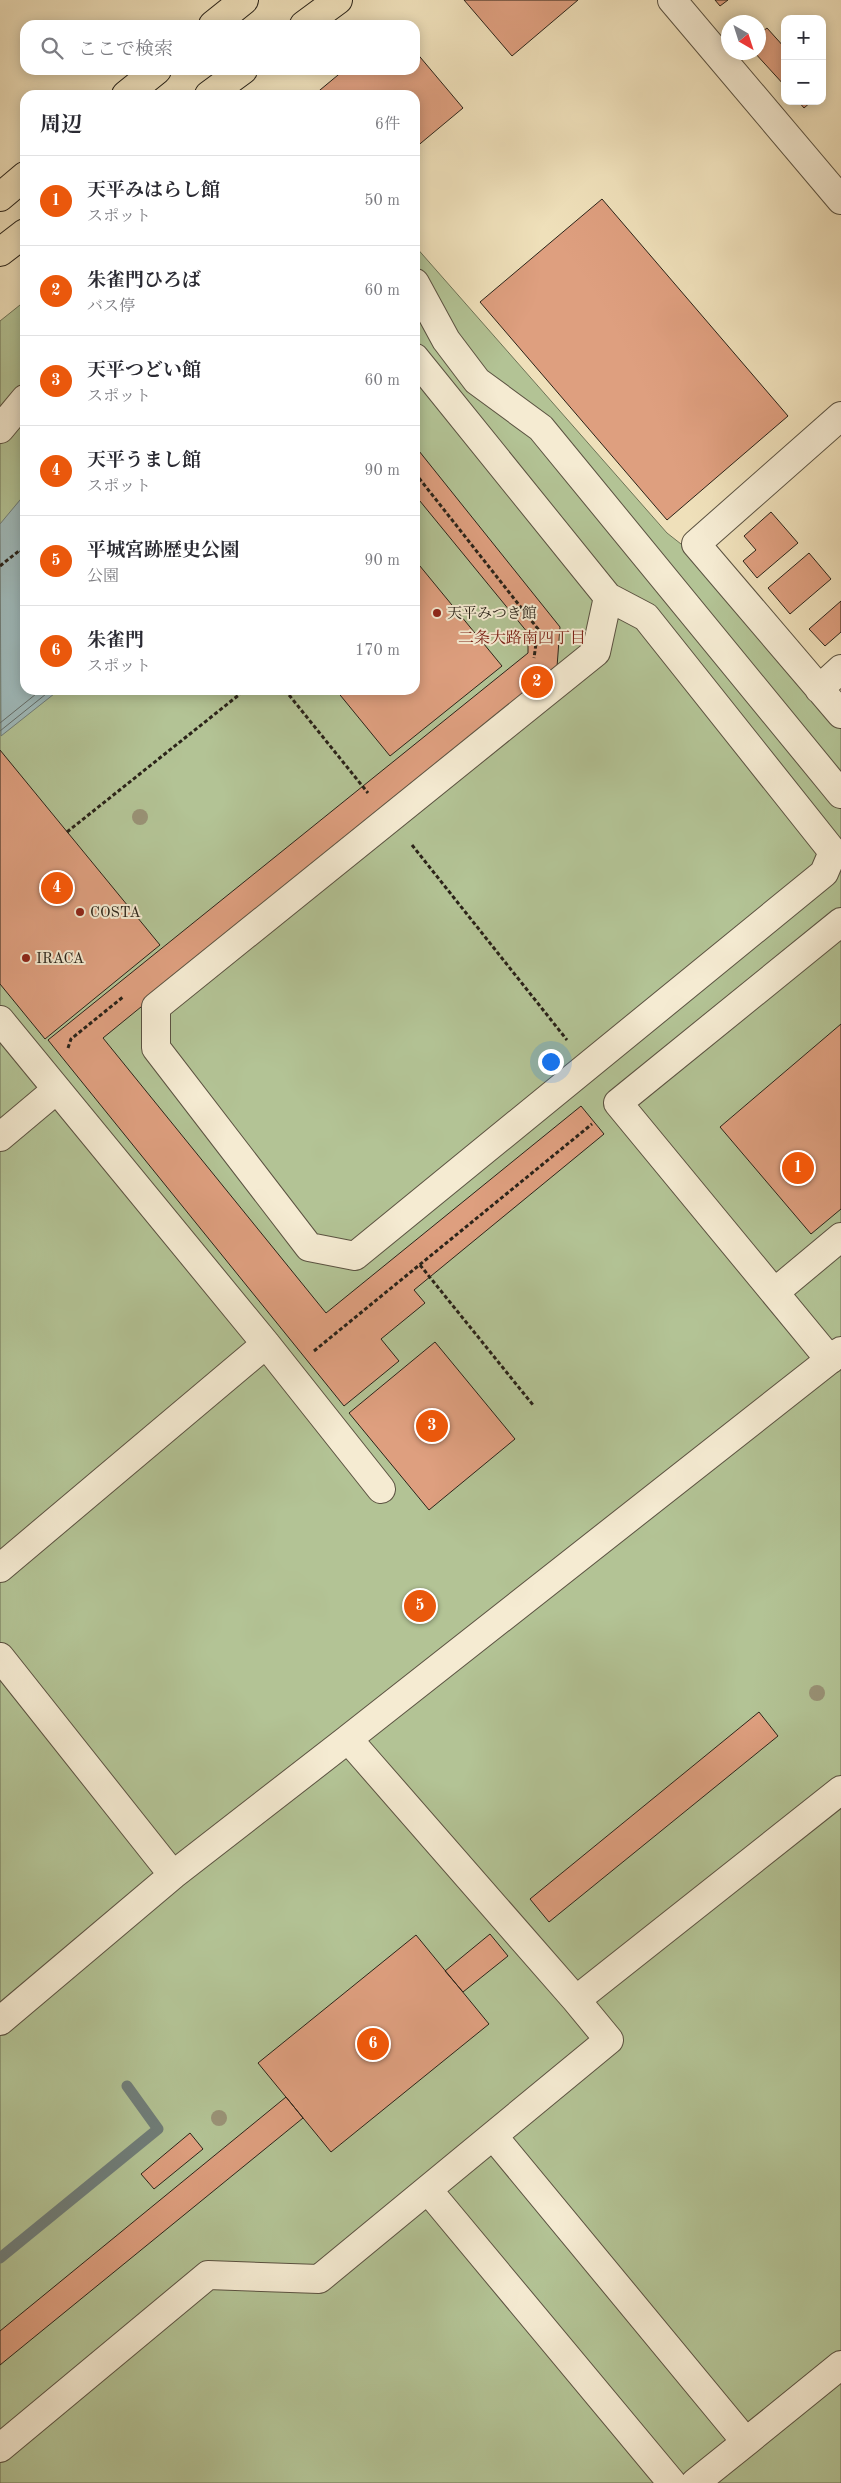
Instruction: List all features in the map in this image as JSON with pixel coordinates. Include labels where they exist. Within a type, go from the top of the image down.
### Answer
[{"type":"main road","points":[[219,20],[244,0]]},
{"type":"main road","points":[[311,20],[338,0]]},
{"type":"main road","points":[[132,90],[151,75]]},
{"type":"main road","points":[[216,90],[236,75]]},
{"type":"main road","points":[[0,197],[20,180]]},
{"type":"main road","points":[[0,252],[20,237]]},
{"type":"street","points":[[672,0],[841,200]]},
{"type":"street","points":[[420,292],[446,340],[478,381],[541,428],[841,794]]},
{"type":"street","points":[[420,364],[608,597],[646,617],[833,852],[824,873],[355,1256],[309,1248],[156,1048],[156,1007],[596,652],[608,597]]},
{"type":"street","points":[[0,429],[20,405]]},
{"type":"street","points":[[841,416],[696,544],[841,714]]},
{"type":"street","points":[[819,689],[841,669]]},
{"type":"street","points":[[0,2021],[173,1875],[835,1355],[775,1292],[618,1103],[841,922]]},
{"type":"street","points":[[0,1020],[266,1344],[381,1489]]},
{"type":"street","points":[[0,1136],[56,1090]]},
{"type":"street","points":[[775,1292],[841,1237]]},
{"type":"street","points":[[0,1568],[266,1344]]},
{"type":"street","points":[[0,1657],[173,1875]]},
{"type":"street","points":[[0,2448],[208,2275],[318,2279],[494,2137],[609,2040],[348,1739]]},
{"type":"street","points":[[576,2000],[841,1790]]},
{"type":"street","points":[[494,2137],[746,2442]]},
{"type":"street","points":[[428,2190],[672,2483]]},
{"type":"street","points":[[695,2483],[841,2365]]},
{"type":"path","points":[[420,479],[538,629],[533,661]]},
{"type":"path","points":[[0,566],[20,550]]},
{"type":"path","points":[[67,832],[239,695]]},
{"type":"path","points":[[289,695],[370,796]]},
{"type":"path","points":[[407,839],[568,1040]]},
{"type":"path","points":[[56,1090],[71,1039],[125,995]]},
{"type":"path","points":[[288,1372],[618,1103]]},
{"type":"path","points":[[420,1265],[532,1405]]},
{"type":"green space","points":[[420,252],[667,533],[695,555],[841,728],[841,2483],[0,2483],[0,321],[20,305],[20,695],[420,695]]},
{"type":"water","points":[[20,500],[20,695],[53,695],[1,736],[0,524]]},
{"type":"building","points":[[464,0],[578,0],[512,56]]},
{"type":"building","points":[[715,0],[728,0],[720,6]]},
{"type":"building","points":[[766,29],[781,44],[781,82],[761,60],[766,60]]},
{"type":"building","points":[[420,57],[463,108],[420,144],[420,90],[320,90],[338,75],[420,75]]},
{"type":"building","points":[[602,199],[788,416],[667,520],[480,302]]},
{"type":"building","points":[[420,452],[560,627],[557,667],[103,1038],[326,1313],[581,1106],[604,1134],[414,1290],[425,1303],[381,1339],[399,1361],[344,1406],[48,1040],[528,653],[528,633],[420,501]]},
{"type":"building","points":[[771,512],[798,543],[757,578],[743,561],[756,550],[744,536]]},
{"type":"building","points":[[809,553],[831,579],[790,614],[768,588]]},
{"type":"building","name":"天平みつき館","points":[[420,566],[502,666],[390,756],[340,695],[420,695]]},
{"type":"building","points":[[841,601],[841,632],[825,646],[809,629]]},
{"type":"building","points":[[0,750],[160,945],[45,1039],[0,984]]},
{"type":"building","points":[[841,1024],[841,1209],[811,1234],[720,1127]]},
{"type":"building","points":[[435,1342],[515,1439],[429,1510],[349,1413]]},
{"type":"building","points":[[759,1712],[778,1736],[549,1922],[530,1899]]},
{"type":"building","points":[[490,1934],[508,1956],[463,1992],[445,1971]]},
{"type":"building","points":[[416,1935],[489,2024],[331,2152],[258,2063]]},
{"type":"building","points":[[286,2097],[303,2118],[0,2365],[0,2331]]},
{"type":"building","points":[[190,2133],[203,2149],[154,2189],[141,2174]]},
{"type":"waterway","points":[[0,2258],[158,2129],[127,2086]]},
{"type":"place","name":"天平みつき館","points":[[437,613]]},
{"type":"place","name":"朱雀門ひろば","points":[[537,682]]},
{"type":"place","name":"天平うまし館","points":[[57,888]]},
{"type":"place","name":"COSTA","points":[[80,912]]},
{"type":"place","name":"IRACA","points":[[26,958]]},
{"type":"place","name":"天平みはらし館","points":[[798,1168]]},
{"type":"place","name":"天平つどい館","points":[[432,1426]]},
{"type":"place","name":"平城宮跡歴史公園","points":[[420,1606]]},
{"type":"place","name":"朱雀門","points":[[373,2044]]},
{"type":"district","name":"二条大路南四丁目","points":[[522,637]]}]
